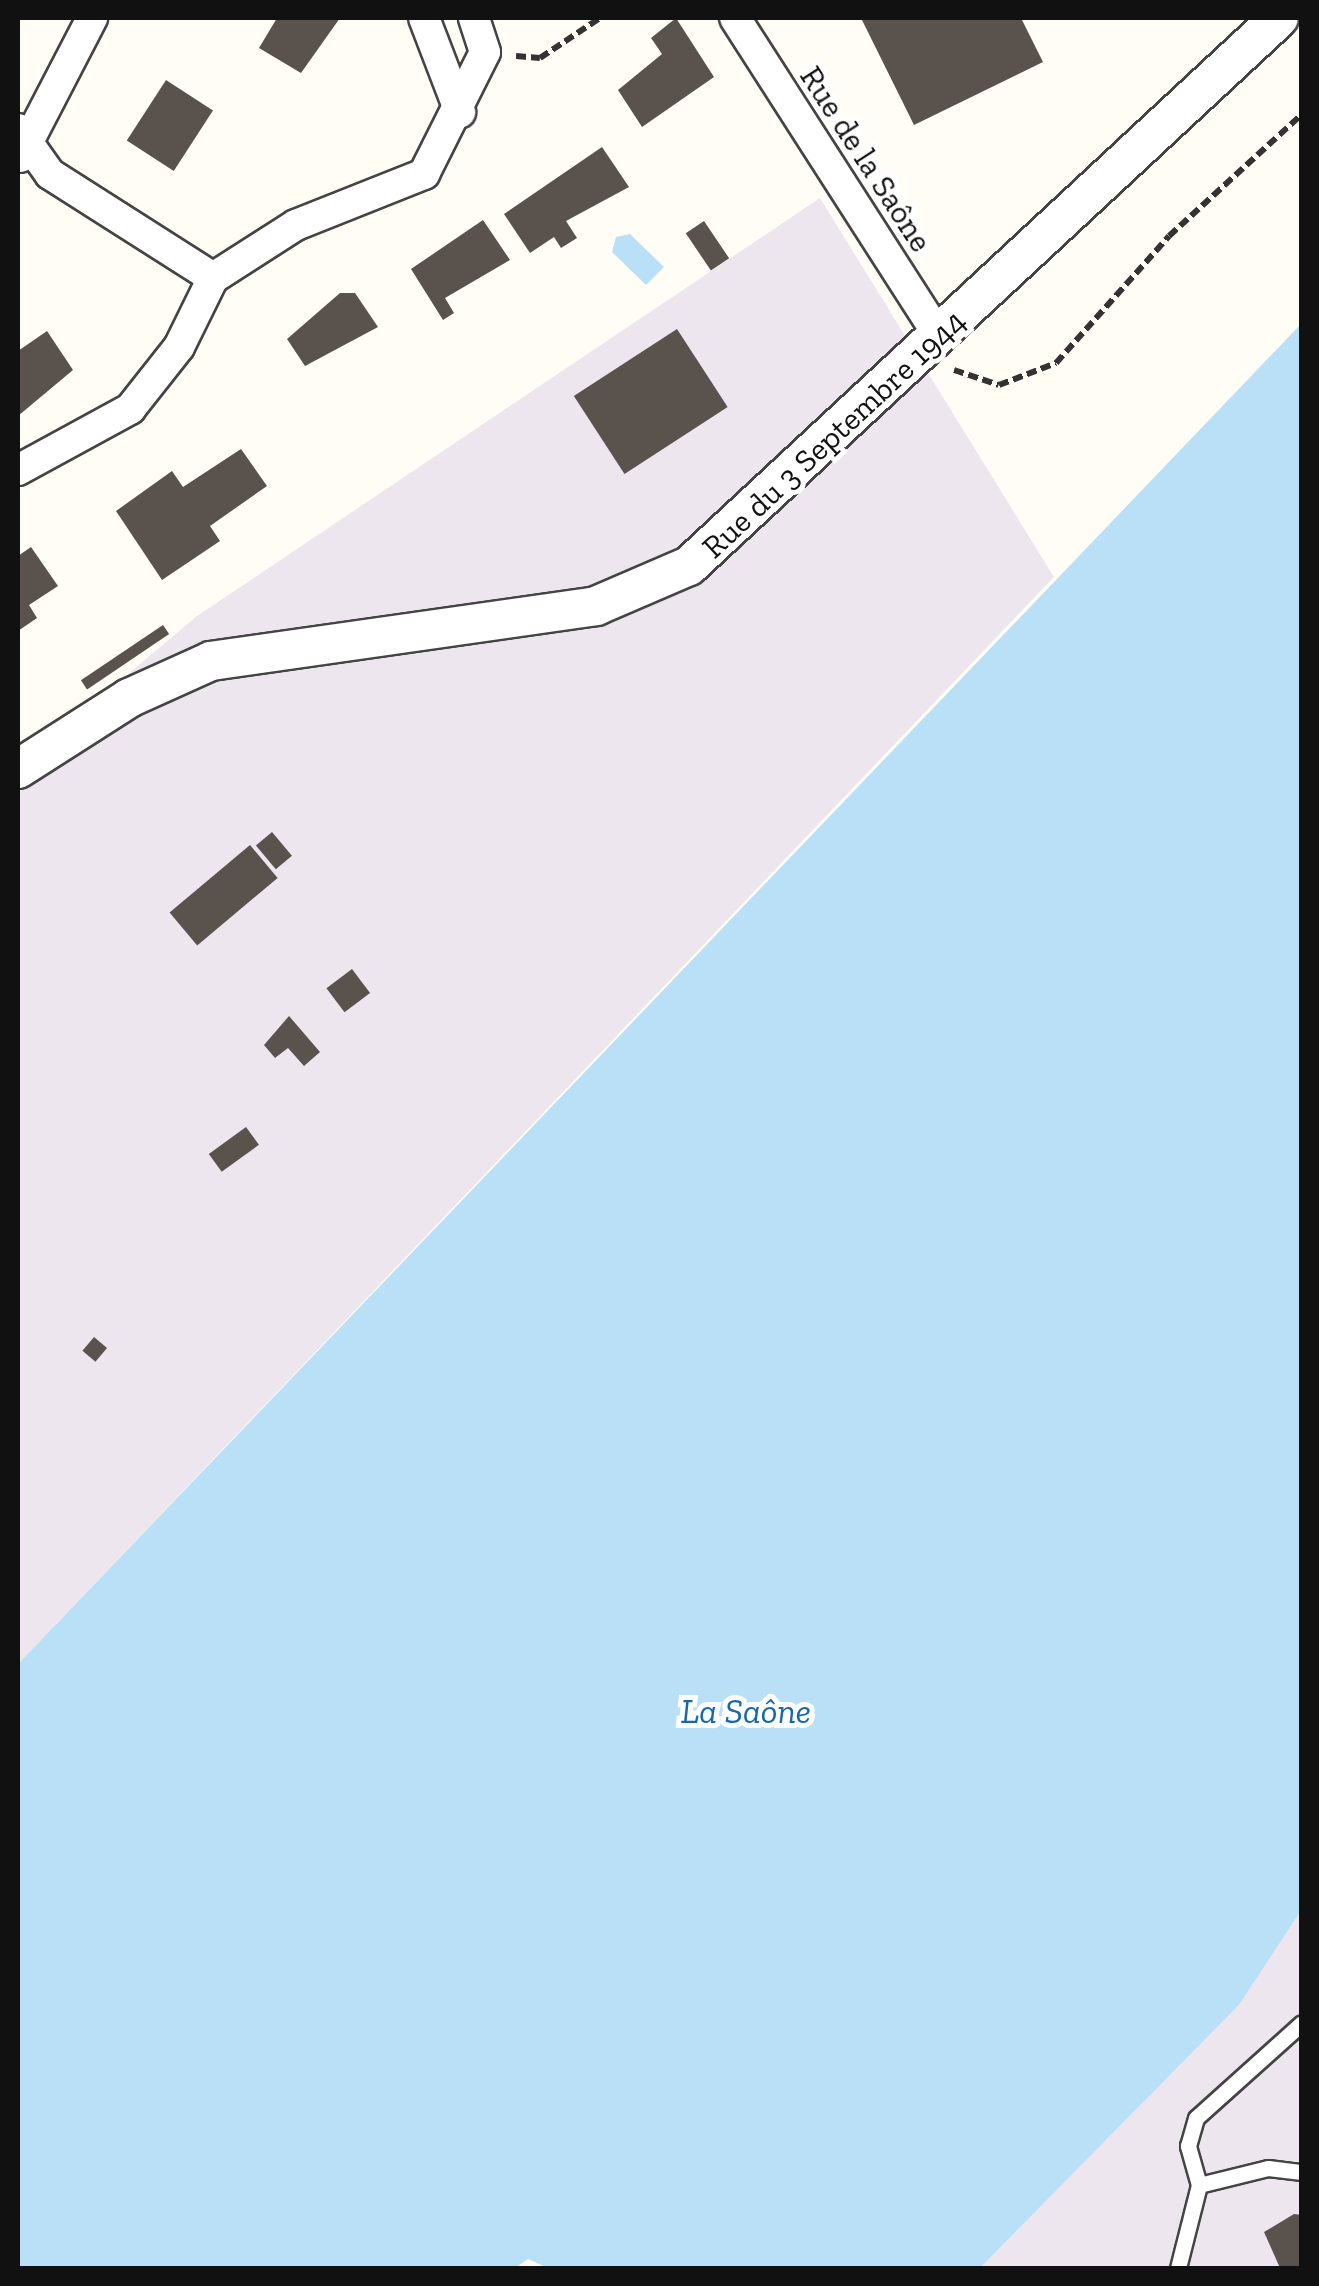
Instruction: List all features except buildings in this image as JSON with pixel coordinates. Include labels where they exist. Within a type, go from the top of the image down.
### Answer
[{"type":"street","points":[[92,18],[21,144],[50,174],[213,278]]},
{"type":"street","points":[[424,18],[460,112]]},
{"type":"street","points":[[18,470],[130,409],[179,346],[213,278],[296,225],[424,174],[460,112],[485,52],[474,18]]},
{"type":"street","name":"Rue de la Saône","points":[[735,18],[947,353]]},
{"type":"street","name":"Rue du 3 Septembre 1944","points":[[18,770],[129,698],[211,661],[571,611],[640,593],[750,516],[947,353],[1278,18]]},
{"type":"lane","points":[[1178,2268],[1199,2185],[1188,2146],[1196,2118],[1302,2022]]},
{"type":"lane","points":[[1199,2185],[1268,2168],[1302,2172]]},
{"type":"path","points":[[485,52],[540,58],[600,18]]},
{"type":"path","points":[[947,353],[999,385],[1056,363],[1169,236],[1302,114]]},
{"type":"shaded area","points":[[820,198],[1054,577],[18,1664],[18,767],[197,616]]},
{"type":"shaded area","points":[[1301,1909],[1301,2268],[980,2268],[1239,2005]]},
{"type":"water","points":[[630,234],[664,267],[646,285],[612,252],[616,237]]},
{"type":"water","name":"La Saône","points":[[1301,324],[1302,1909],[1239,2005],[980,2268],[548,2268],[528,2259],[515,2268],[18,2268],[18,1664]]}]
